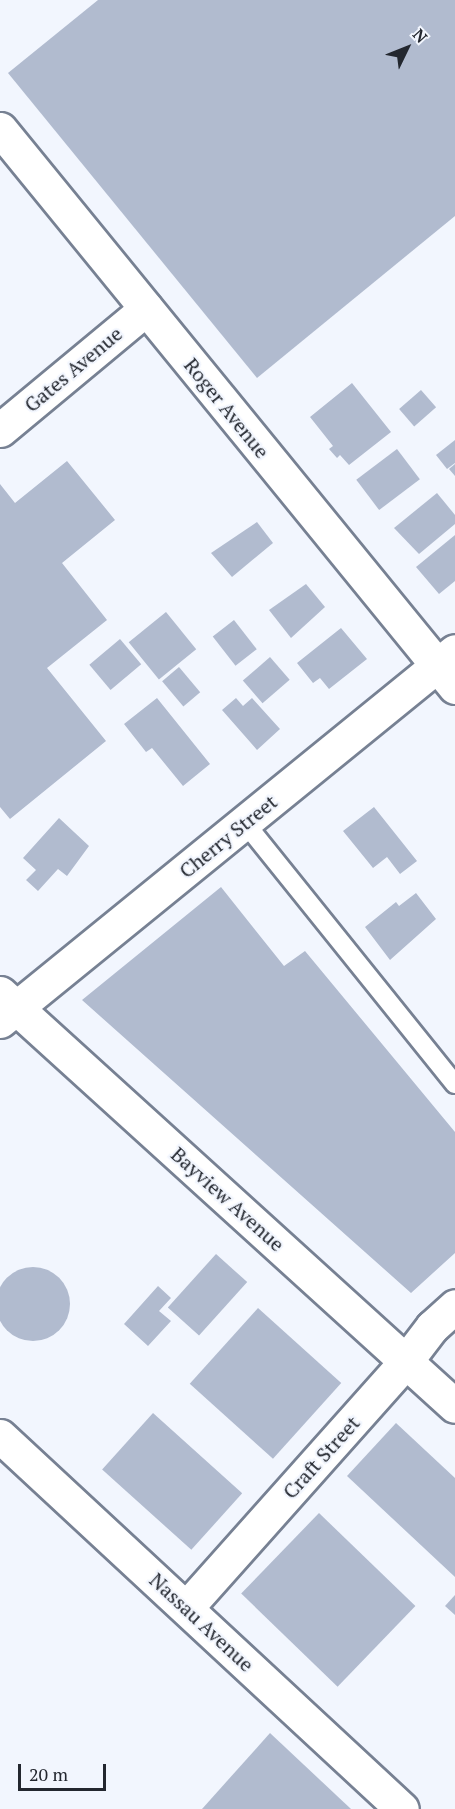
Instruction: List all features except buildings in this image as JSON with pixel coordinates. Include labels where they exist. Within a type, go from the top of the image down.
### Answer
[{"type":"street","name":"Roger Avenue","points":[[0,129],[146,309],[449,668]]},
{"type":"street","name":"Gates Avenue","points":[[0,430],[146,309]]},
{"type":"street","name":"Cherry Street","points":[[6,1008],[244,823],[449,668]]},
{"type":"street","name":"Bayview Avenue","points":[[6,1008],[455,1406]]},
{"type":"street","name":"Craft Street","points":[[187,1607],[406,1361],[432,1327],[455,1306]]},
{"type":"street","name":"Nassau Avenue","points":[[0,1436],[187,1607],[402,1809]]},
{"type":"lane","points":[[244,823],[455,1084]]}]
